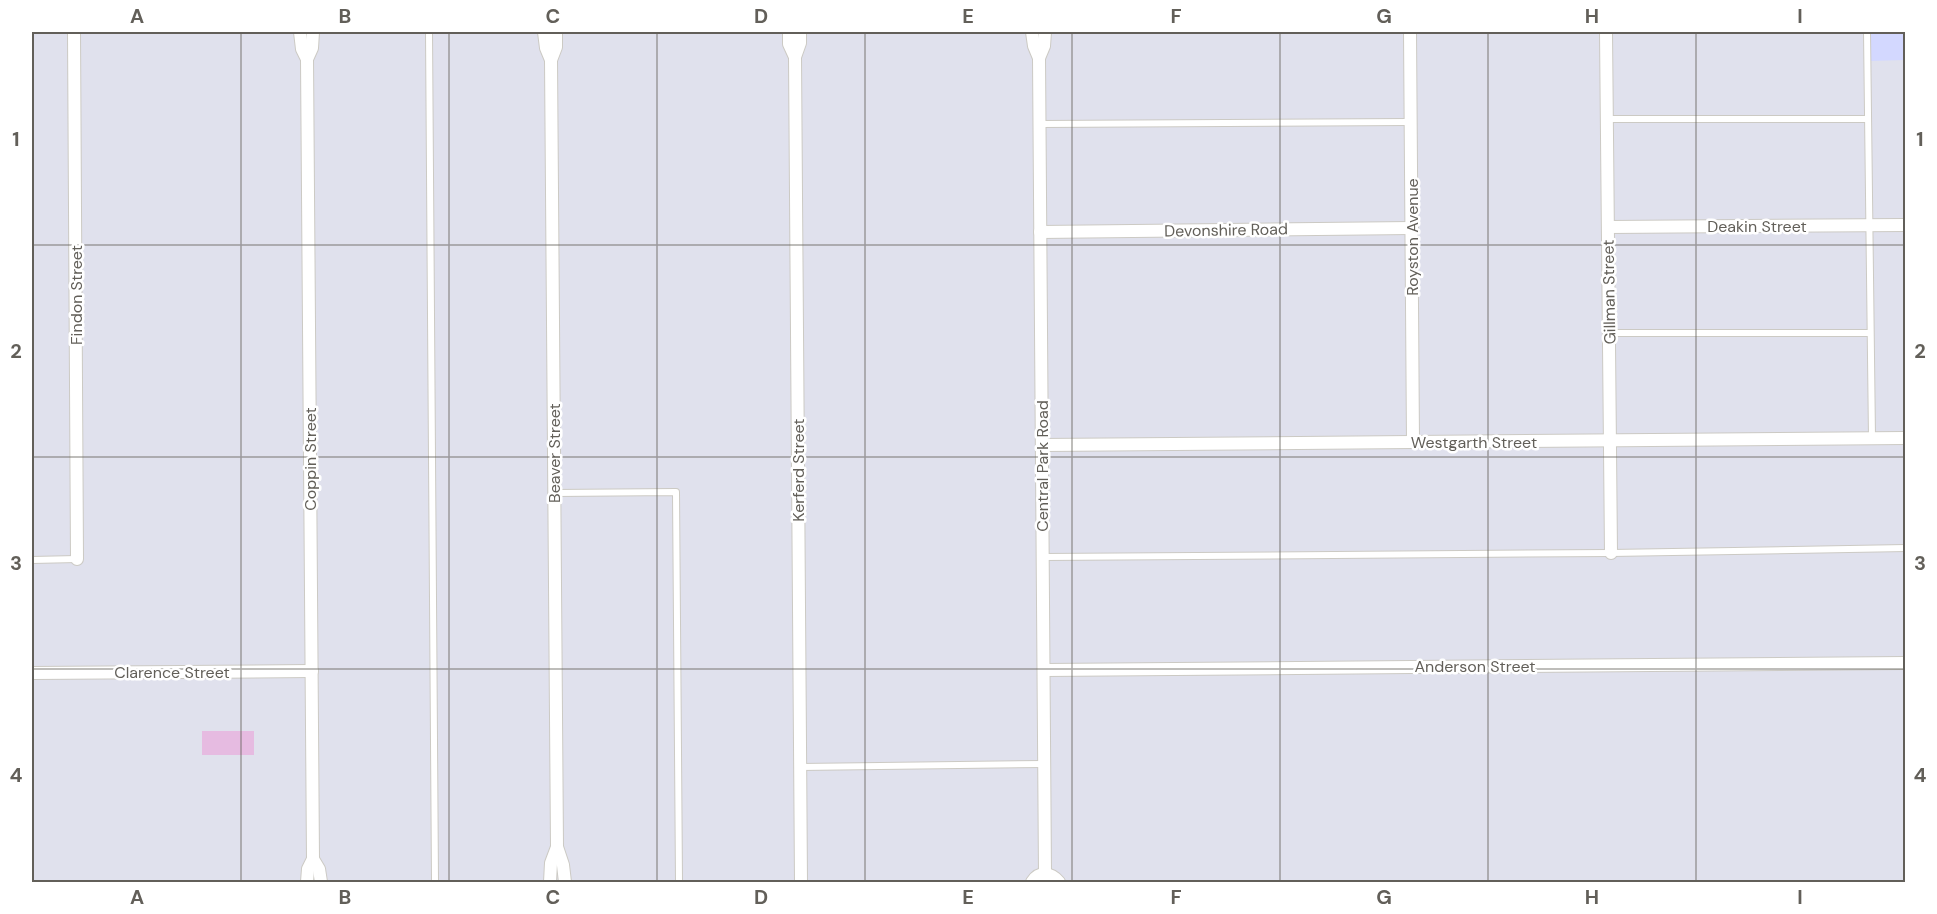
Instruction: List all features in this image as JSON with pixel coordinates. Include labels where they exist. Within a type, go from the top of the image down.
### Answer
[{"type":"street","name":"Findon Street","points":[[74,32],[77,559]]},
{"type":"street","name":"Coppin Street","points":[[300,32],[302,49],[307,59]]},
{"type":"street","name":"Coppin Street","points":[[308,882],[308,869],[313,859],[307,59],[312,48],[313,32]]},
{"type":"street","name":"Beaver Street","points":[[544,32],[546,48],[551,60]]},
{"type":"street","name":"Beaver Street","points":[[556,32],[556,47],[551,60],[557,847],[563,865],[564,882]]},
{"type":"street","name":"Kerferd Street","points":[[789,32],[789,44],[795,57]]},
{"type":"street","name":"Kerferd Street","points":[[800,32],[800,43],[795,57],[801,882]]},
{"type":"street","name":"Central Park Road","points":[[1032,32],[1039,58],[1045,874]]},
{"type":"street","name":"Central Park Road","points":[[1039,58],[1044,46],[1045,32]]},
{"type":"street","name":"Royston Avenue","points":[[1410,32],[1413,442]]},
{"type":"street","name":"Gillman Street","points":[[1606,32],[1611,553]]},
{"type":"street","name":"Deakin Street","points":[[1608,227],[1905,225]]},
{"type":"street","name":"Devonshire Road","points":[[1040,232],[1412,228]]},
{"type":"street","name":"Westgarth Street","points":[[1042,445],[1905,438]]},
{"type":"street","name":"Anderson Street","points":[[1044,670],[1905,663]]},
{"type":"street","name":"Clarence Street","points":[[32,673],[312,671]]},
{"type":"street","name":"Beaver Street","points":[[550,882],[551,863],[557,847]]},
{"type":"street","name":"Coppin Street","points":[[313,859],[319,869],[321,882]]},
{"type":"street","points":[[1032,882],[1038,876],[1045,874],[1053,876],[1059,882]]},
{"type":"street","points":[[308,882],[321,882]]},
{"type":"lane","points":[[429,32],[435,882]]},
{"type":"lane","points":[[1867,32],[1872,438]]},
{"type":"lane","points":[[1607,120],[1868,119]]},
{"type":"lane","points":[[1039,124],[1411,122]]},
{"type":"lane","points":[[1609,333],[1870,333]]},
{"type":"lane","points":[[554,493],[676,492],[679,882]]},
{"type":"lane","points":[[1043,557],[1611,553],[1905,548]]},
{"type":"lane","points":[[32,560],[77,559]]},
{"type":"lane","points":[[800,767],[1044,764]]},
{"type":"shaded area","points":[[1869,32],[1905,32],[1905,60],[1871,61]]},
{"type":"shaded area","points":[[202,731],[254,731],[254,755],[202,755]]}]
